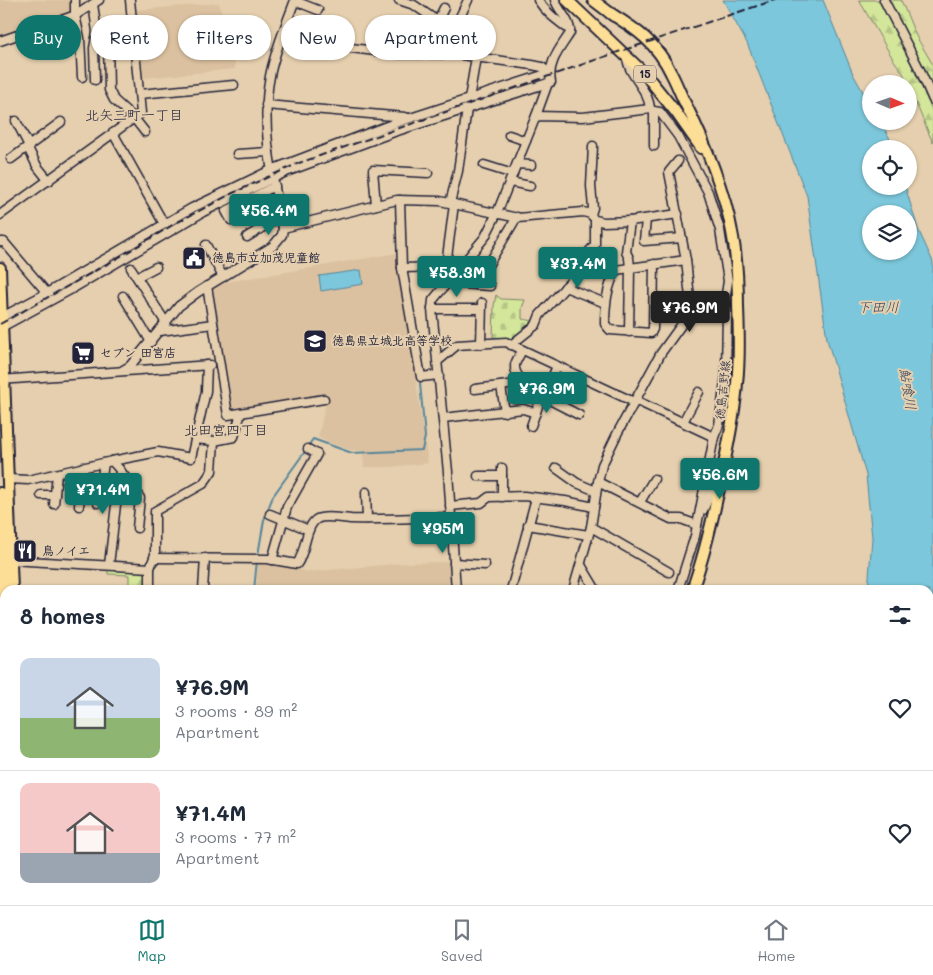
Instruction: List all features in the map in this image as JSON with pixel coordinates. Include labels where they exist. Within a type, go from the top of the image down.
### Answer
[{"type":"main road","name":"徳島吉野線","points":[[567,0],[659,90],[710,162]]},
{"type":"main road","name":"徳島吉野線","points":[[593,0],[637,29],[647,38],[665,61],[694,122],[729,216],[736,257],[739,333],[738,382],[723,470],[704,552],[694,585]]},
{"type":"main road","points":[[0,268],[2,380],[8,479],[3,585]]},
{"type":"main road","points":[[0,493],[4,558],[11,585]]},
{"type":"street","points":[[75,0],[75,15]]},
{"type":"street","points":[[0,215],[141,113],[130,0]]},
{"type":"street","points":[[290,15],[295,0],[318,10]]},
{"type":"street","points":[[399,0],[414,5],[428,15]]},
{"type":"street","points":[[461,15],[468,0]]},
{"type":"street","points":[[538,0],[554,19],[570,30]]},
{"type":"street","points":[[456,585],[438,361],[432,309],[433,300],[485,236],[518,164],[550,83],[550,66],[570,30],[569,22],[560,11],[555,0]]},
{"type":"street","points":[[884,0],[920,70],[933,100]]},
{"type":"street","points":[[75,15],[96,2],[95,80]]},
{"type":"street","points":[[440,15],[444,8]]},
{"type":"street","points":[[0,41],[15,36]]},
{"type":"street","points":[[123,370],[130,366],[151,342],[179,306],[207,286],[273,246],[282,235],[283,228],[271,170],[266,124],[266,105],[270,77],[275,53],[281,41]]},
{"type":"street","points":[[627,57],[631,70],[644,84],[655,111],[678,136],[708,192],[720,230],[728,281]]},
{"type":"street","points":[[81,58],[82,77]]},
{"type":"street","points":[[108,60],[109,90],[114,100],[134,118],[145,132]]},
{"type":"street","points":[[469,99],[476,60]]},
{"type":"street","points":[[496,60],[532,64],[542,67],[549,73]]},
{"type":"street","points":[[2,322],[46,293],[192,208],[271,170],[408,118],[549,73]]},
{"type":"street","points":[[231,220],[226,212],[274,182],[286,172],[394,132],[550,83]]},
{"type":"street","points":[[140,94],[234,84]]},
{"type":"street","points":[[266,105],[364,112],[408,118]]},
{"type":"street","points":[[445,286],[445,267],[452,203],[467,109]]},
{"type":"street","points":[[536,116],[583,117],[655,111]]},
{"type":"street","points":[[654,146],[655,111]]},
{"type":"street","points":[[16,121],[37,166],[49,181]]},
{"type":"street","points":[[11,159],[61,122]]},
{"type":"street","points":[[112,133],[164,224]]},
{"type":"street","points":[[509,135],[526,141]]},
{"type":"street","points":[[511,345],[536,325],[540,315],[571,281],[576,266],[595,245],[592,186],[593,146]]},
{"type":"street","points":[[237,154],[269,152]]},
{"type":"street","points":[[575,585],[589,531],[602,465],[634,401],[661,353],[687,317],[689,302],[686,260],[668,172],[678,161]]},
{"type":"street","points":[[518,164],[531,165]]},
{"type":"street","points":[[484,165],[513,174]]},
{"type":"street","points":[[376,205],[373,170],[428,173]]},
{"type":"street","points":[[2,322],[70,290],[203,212],[274,182]]},
{"type":"street","points":[[510,182],[530,186]]},
{"type":"street","points":[[400,200],[402,268],[421,377],[439,375]]},
{"type":"street","points":[[283,228],[400,200],[440,201],[516,218],[583,212],[604,222],[630,221],[678,214]]},
{"type":"street","points":[[247,237],[281,216]]},
{"type":"street","points":[[476,285],[516,218]]},
{"type":"street","points":[[646,219],[644,241],[682,238]]},
{"type":"street","points":[[629,332],[630,258],[626,252],[630,221]]},
{"type":"street","points":[[485,236],[500,245]]},
{"type":"street","points":[[0,242],[4,242],[46,293]]},
{"type":"street","points":[[206,245],[223,277]]},
{"type":"street","points":[[679,585],[697,525],[714,437],[719,426],[724,398],[727,312],[725,300],[728,281],[736,257]]},
{"type":"street","points":[[654,264],[653,329],[651,333],[610,330],[604,324],[605,303],[609,283],[616,270],[654,264],[686,260]]},
{"type":"street","points":[[553,265],[576,266]]},
{"type":"street","points":[[137,277],[156,267]]},
{"type":"street","points":[[402,268],[445,267]]},
{"type":"street","points":[[132,268],[166,323]]},
{"type":"street","points":[[207,286],[228,415],[324,399]]},
{"type":"street","points":[[445,286],[490,286]]},
{"type":"street","points":[[565,287],[605,303]]},
{"type":"street","points":[[123,296],[151,342]]},
{"type":"street","points":[[689,302],[725,300]]},
{"type":"street","points":[[432,309],[482,306],[481,344]]},
{"type":"street","points":[[727,312],[739,333]]},
{"type":"street","points":[[160,331],[213,324]]},
{"type":"street","points":[[438,361],[457,345],[506,342],[714,437]]},
{"type":"street","points":[[522,350],[515,363],[515,370],[524,383],[543,396],[579,415]]},
{"type":"street","points":[[2,380],[219,364]]},
{"type":"street","points":[[8,479],[28,480],[158,452],[191,458],[206,391],[207,365]]},
{"type":"street","points":[[531,426],[557,366]]},
{"type":"street","points":[[474,389],[524,383]]},
{"type":"street","points":[[501,386],[505,412]]},
{"type":"street","points":[[683,422],[699,392]]},
{"type":"street","points":[[442,418],[523,409],[536,413]]},
{"type":"street","points":[[195,439],[214,441],[234,437],[241,413]]},
{"type":"street","points":[[150,585],[150,568],[154,558],[155,511],[203,484],[212,471],[214,441]]},
{"type":"street","points":[[272,560],[287,507],[317,454],[308,449]]},
{"type":"street","points":[[108,462],[120,470],[140,498],[137,528]]},
{"type":"street","points":[[98,503],[108,462]]},
{"type":"street","points":[[79,506],[83,467]]},
{"type":"street","points":[[556,468],[577,483],[596,492]]},
{"type":"street","points":[[109,565],[120,470]]},
{"type":"street","points":[[699,516],[705,507],[718,474],[723,470]]},
{"type":"street","points":[[478,476],[502,472],[502,497]]},
{"type":"street","points":[[54,504],[57,474]]},
{"type":"street","points":[[640,502],[654,479]]},
{"type":"street","points":[[598,482],[671,519],[681,519],[697,525]]},
{"type":"street","points":[[366,492],[367,519]]},
{"type":"street","points":[[41,495],[55,495]]},
{"type":"street","points":[[80,497],[90,497]]},
{"type":"street","points":[[450,506],[482,503],[488,497],[502,497],[565,501],[594,507]]},
{"type":"street","points":[[511,585],[536,498]]},
{"type":"street","points":[[270,514],[309,530]]},
{"type":"street","points":[[154,558],[272,560],[297,564],[301,558],[309,530],[315,520],[320,517],[367,519],[451,517]]},
{"type":"street","points":[[528,525],[589,531],[669,572]]},
{"type":"street","points":[[4,558],[150,568]]},
{"type":"street","points":[[203,585],[205,558]]},
{"type":"street","points":[[454,563],[485,565]]},
{"type":"street","points":[[581,565],[593,585]]},
{"type":"shaded area","points":[[0,0],[73,0],[73,15],[15,15],[15,33],[0,38]]},
{"type":"shaded area","points":[[219,3],[222,15],[178,15],[178,60],[234,60],[235,69],[143,78],[141,60],[168,60],[168,15],[137,15],[136,10]]},
{"type":"shaded area","name":"徳島県立城北高等学校","points":[[397,253],[428,463],[390,467],[364,467],[363,451],[350,450],[318,437],[328,394],[231,412],[211,288],[221,283]]},
{"type":"shaded area","points":[[258,561],[307,572],[405,563],[452,562],[454,585],[256,585]]},
{"type":"green space","points":[[859,0],[882,0],[916,75],[904,75]]},
{"type":"green space","points":[[887,0],[901,0],[916,36],[933,65],[932,91]]},
{"type":"green space","points":[[918,79],[933,112],[933,143],[918,108]]},
{"type":"green space","points":[[496,295],[501,299],[525,300],[522,308],[522,319],[534,321],[511,342],[507,339],[493,339]]},
{"type":"green space","points":[[108,566],[149,570],[149,585],[129,585],[129,575],[108,574]]},
{"type":"water","name":"下田川","points":[[723,0],[823,0],[853,74],[862,90],[862,130],[885,130],[889,137],[890,140],[862,140],[862,195],[908,195],[911,205],[862,205],[862,260],[917,260],[917,226],[933,262],[933,585],[868,585],[872,538],[866,475],[827,339],[807,196],[747,43]]},
{"type":"water","points":[[361,270],[363,284],[321,291],[319,276]]},
{"type":"waterway","points":[[308,446],[313,439],[352,453],[422,450],[425,437],[420,383]]},
{"type":"waterway","points":[[258,555],[264,520],[273,496],[306,450]]},
{"type":"waterway","points":[[254,585],[257,560]]},
{"type":"railway","points":[[0,324],[176,223],[233,193],[299,163],[621,51],[775,0]]},
{"type":"place","name":"徳島市立加茂児童館","points":[[194,258]]},
{"type":"place","name":"徳島県立城北高等学校","points":[[315,341]]},
{"type":"place","name":"セブン 田宮店","points":[[83,353]]},
{"type":"place","name":"鳥ノイエ","points":[[25,551]]},
{"type":"district","name":"北矢三町一丁目","points":[[134,115]]},
{"type":"district","name":"北田宮四丁目","points":[[226,430]]},
{"type":"water label","name":"鮎喰川","points":[[908,389]]}]
